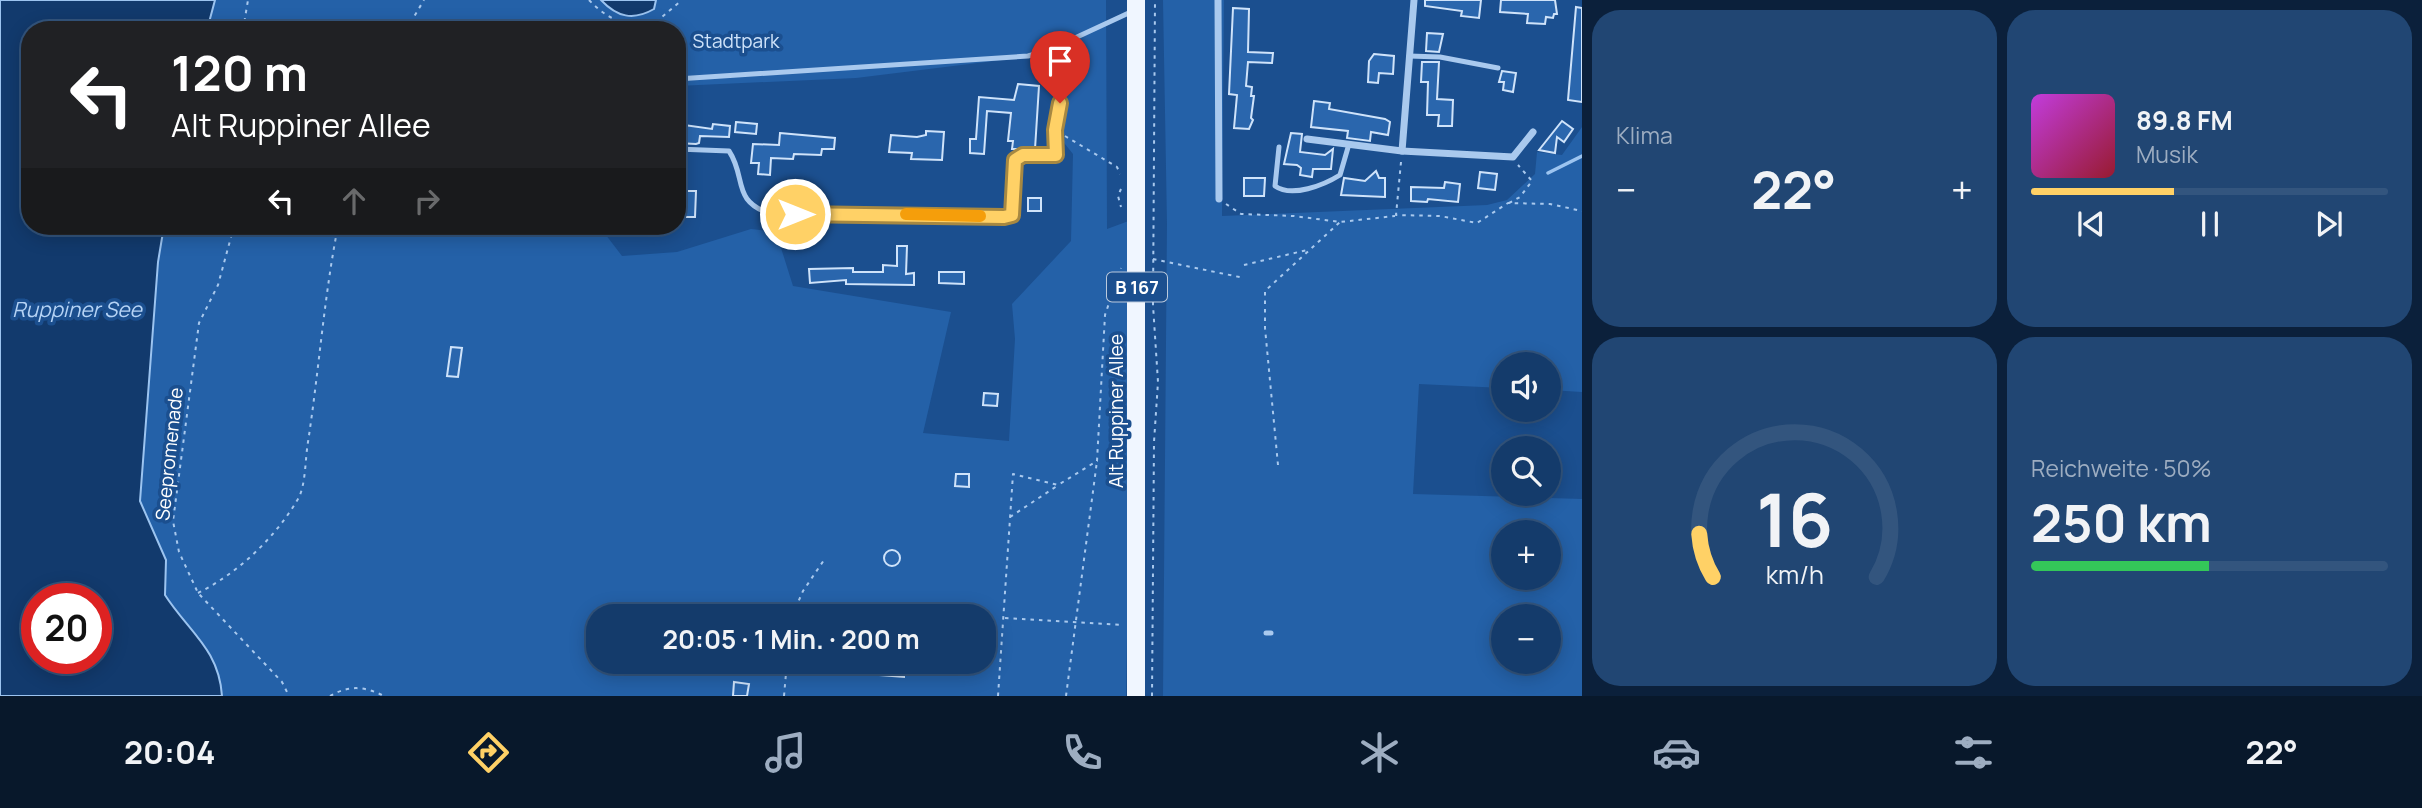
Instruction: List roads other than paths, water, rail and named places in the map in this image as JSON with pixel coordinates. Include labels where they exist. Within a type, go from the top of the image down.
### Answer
[{"type":"main road","name":"Alt Ruppiner Allee","points":[[1136,5],[1136,696]]},
{"type":"street","points":[[1218,0],[1219,199]]},
{"type":"street","points":[[1402,150],[1414,0]]},
{"type":"street","points":[[1307,139],[1402,150],[1513,157],[1533,132]]},
{"type":"lane","points":[[686,78],[1028,56],[1049,50],[1136,5]]},
{"type":"lane","points":[[686,149],[729,151],[741,192],[757,210],[771,214],[1012,215],[1015,160],[1023,155],[1056,155],[1055,130],[1065,76],[1049,50]]},
{"type":"lane","points":[[1409,56],[1440,57],[1498,68]]},
{"type":"lane","points":[[1279,147],[1275,182],[1278,189],[1284,190],[1327,183],[1340,175],[1349,144]]},
{"type":"water","name":"Ruppiner See","points":[[0,0],[215,0],[209,21],[21,21],[21,235],[162,235],[158,262],[140,501],[166,560],[165,595],[209,653],[220,680],[222,696],[0,696]]},
{"type":"water","points":[[601,0],[656,0],[654,9],[632,16],[613,10]]},
{"type":"waterway","points":[[1548,173],[1582,156]]},
{"type":"park label","name":"Stadtpark","points":[[736,41]]}]
